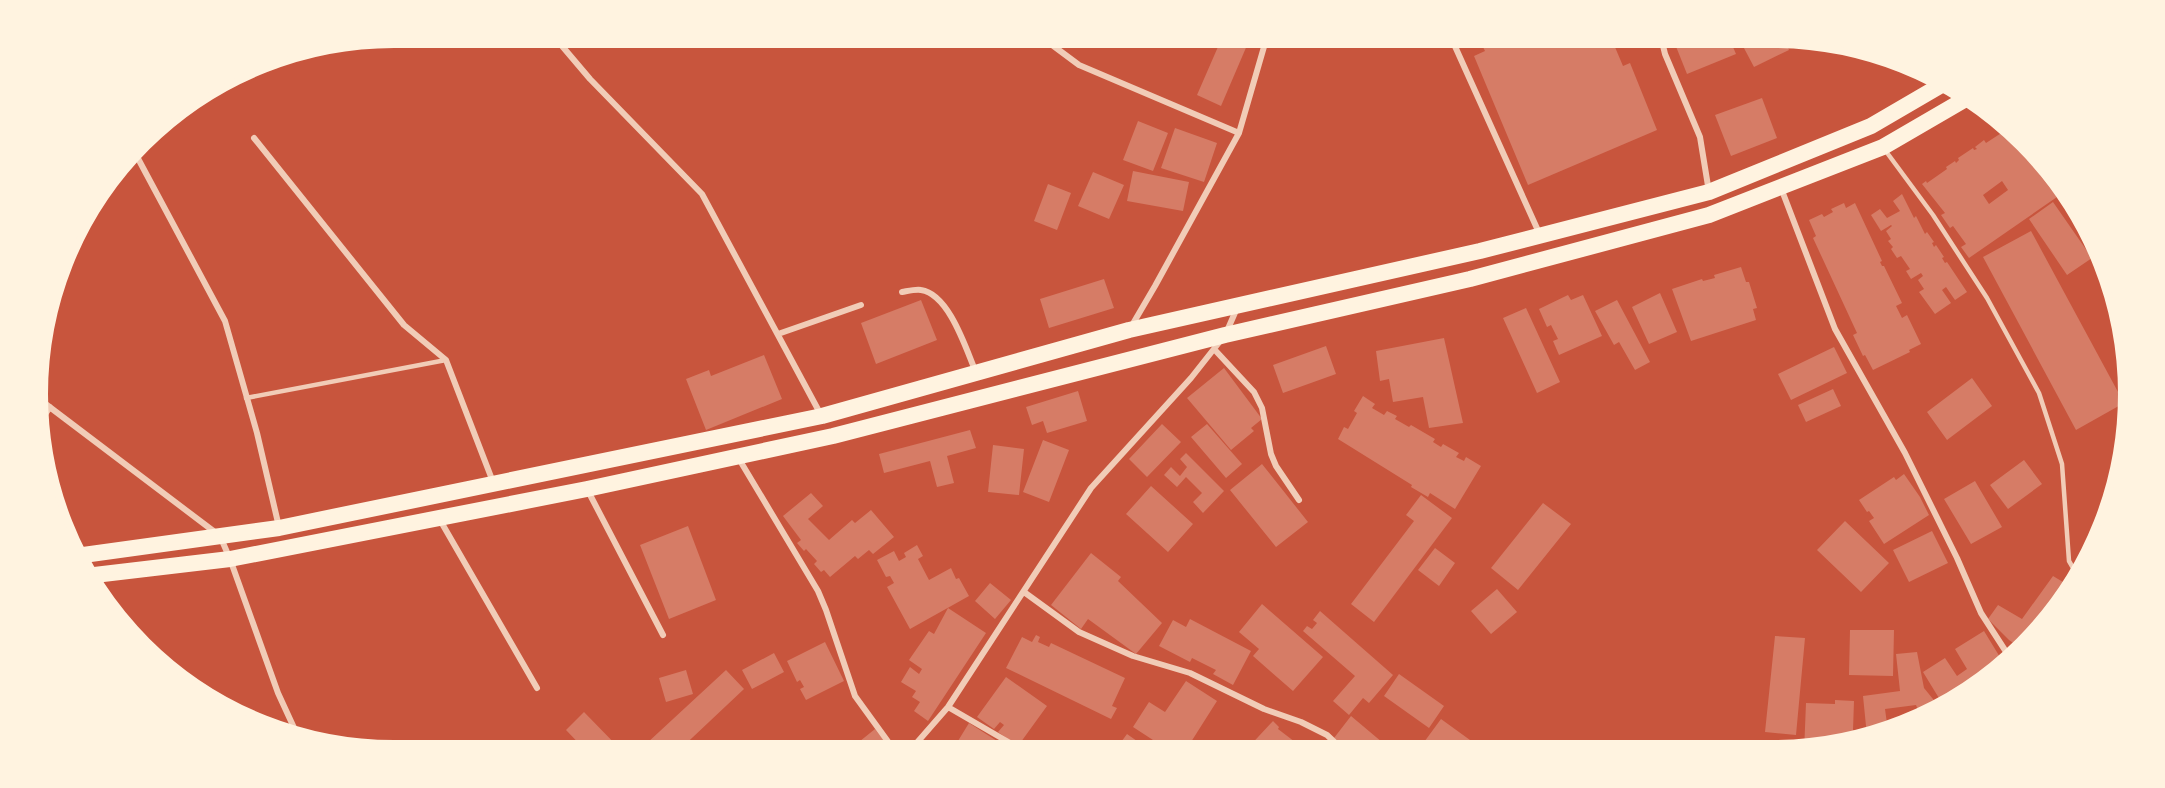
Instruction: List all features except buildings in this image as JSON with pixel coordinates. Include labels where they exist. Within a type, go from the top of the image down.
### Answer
[{"type":"highway","points":[[83,555],[279,528],[822,416],[1129,330],[1480,251],[1709,192],[1871,126],[1939,86]]},
{"type":"highway","points":[[94,575],[230,559],[587,489],[833,436],[1225,335],[1482,276],[1709,215],[1883,147],[1963,101]]},
{"type":"street","points":[[560,44],[590,79],[702,194],[822,416]]},
{"type":"street","points":[[1051,44],[1079,65],[1239,133]]},
{"type":"street","points":[[1129,330],[1239,133],[1265,44]]},
{"type":"street","points":[[1454,44],[1540,235]]},
{"type":"street","points":[[1663,44],[1700,137],[1709,192]]},
{"type":"street","points":[[254,138],[404,324],[446,360],[493,484]]},
{"type":"street","points":[[137,156],[225,321],[257,433],[279,528]]},
{"type":"street","points":[[1780,187],[1835,329],[1905,453],[1957,558],[1981,613],[2007,653]]},
{"type":"street","points":[[902,292],[922,290],[935,297],[955,321],[976,372]]},
{"type":"street","points":[[778,334],[861,305]]},
{"type":"street","points":[[916,744],[948,706],[1091,488],[1191,378],[1225,335],[1238,306]]},
{"type":"street","points":[[1214,349],[1254,392],[1262,408],[1271,454],[1276,466],[1299,500]]},
{"type":"street","points":[[44,403],[220,536],[278,693],[295,731]]},
{"type":"street","points":[[44,416],[50,407]]},
{"type":"street","points":[[737,456],[818,591],[855,696],[890,744]]},
{"type":"street","points":[[587,489],[663,634]]},
{"type":"street","points":[[438,517],[537,688]]},
{"type":"street","points":[[1024,592],[1079,632],[1133,656],[1190,673],[1264,709],[1301,722],[1327,735],[1336,744]]},
{"type":"street","points":[[948,706],[1012,744]]},
{"type":"lane","points":[[1883,147],[1933,216],[1987,298],[2039,393],[2062,464],[2069,561],[2074,570]]},
{"type":"lane","points":[[246,398],[446,360]]}]
